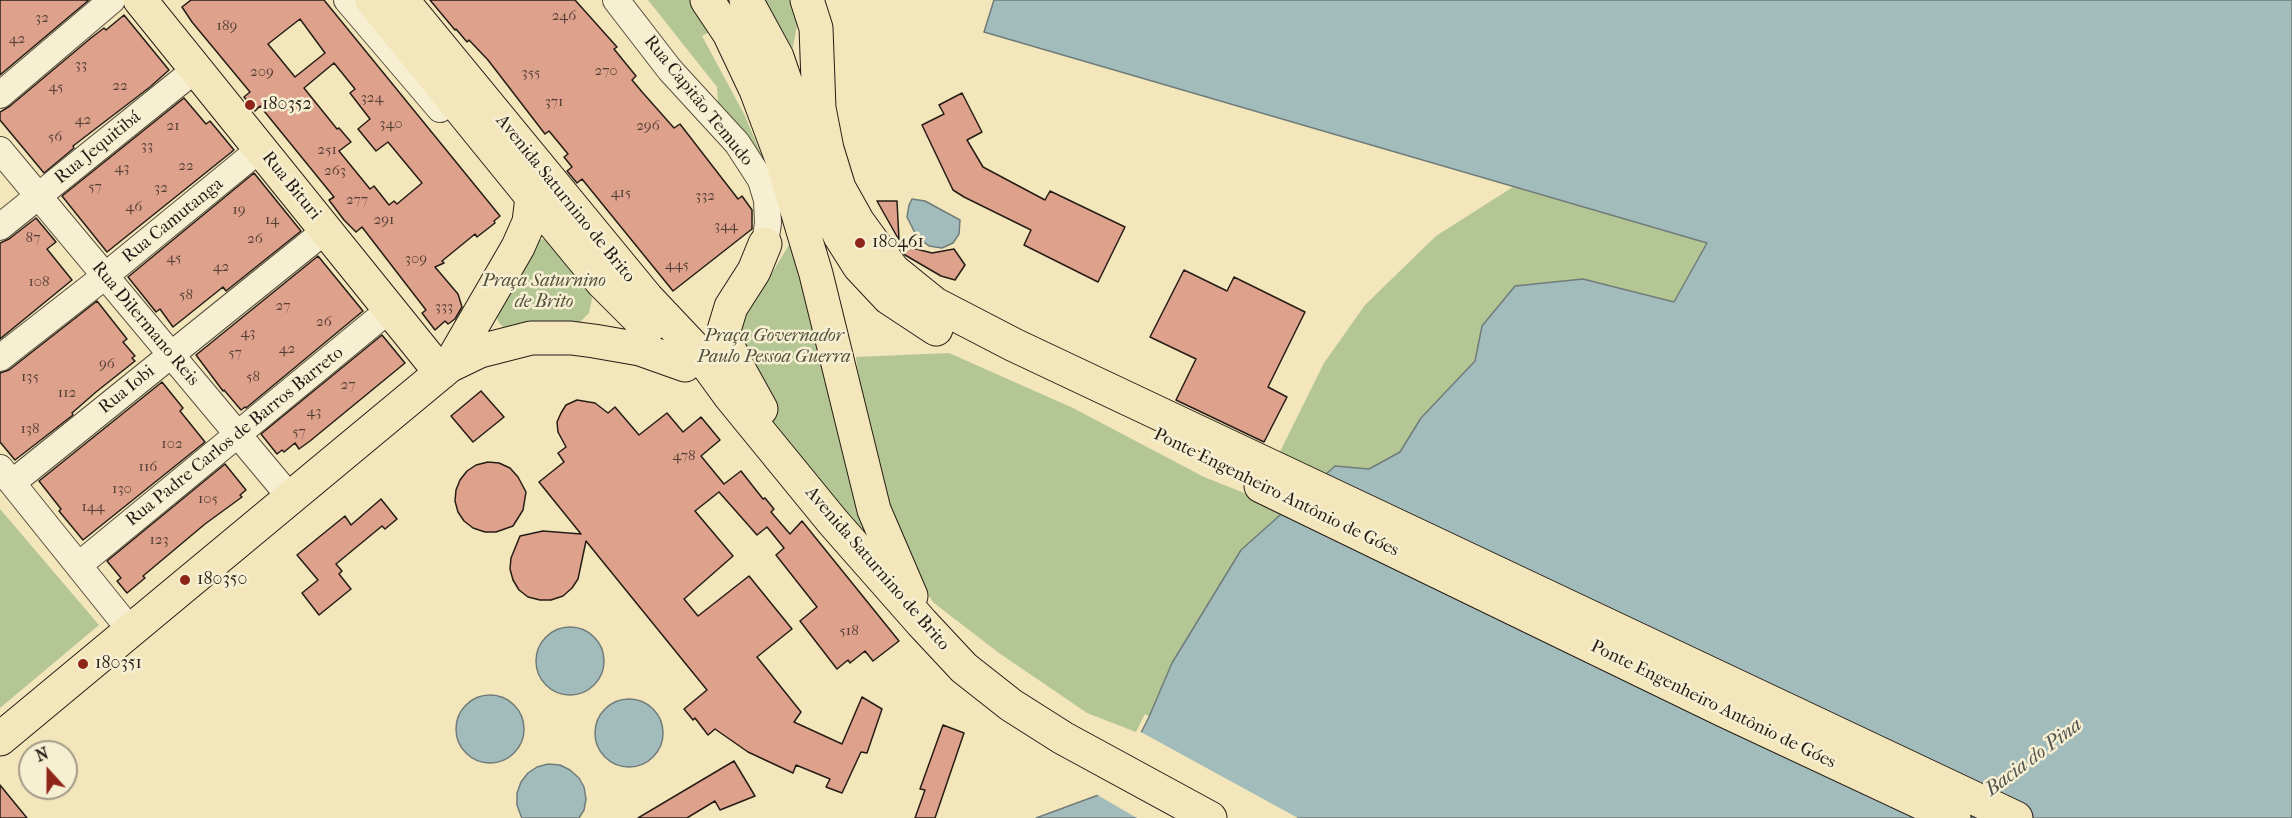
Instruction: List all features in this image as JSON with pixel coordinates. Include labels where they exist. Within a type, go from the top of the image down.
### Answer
[{"type":"main road","points":[[372,0],[502,160],[530,209],[518,247],[445,369]]},
{"type":"main road","name":"Avenida Saturnino de Brito","points":[[402,0],[647,298],[698,352],[730,396],[803,484],[922,623],[964,668],[1011,705],[1063,738],[1209,818]]},
{"type":"main road","points":[[707,0],[729,33],[756,90],[782,157],[816,274],[874,510],[922,623]]},
{"type":"main road","points":[[808,1],[816,28],[819,108],[826,149]]},
{"type":"main road","name":"Rua Bituri","points":[[148,3],[196,69],[260,149],[390,309],[445,369]]},
{"type":"main road","name":"Ponte Engenheiro Antônio de Góes","points":[[750,7],[777,57],[819,192],[840,236],[859,266],[889,298],[926,324],[1001,362],[1224,455],[2016,818]]},
{"type":"main road","points":[[777,57],[788,68],[816,133],[826,149]]},
{"type":"main road","name":"Ponte Engenheiro Antônio de Góes","points":[[826,149],[840,188],[858,222],[893,270],[935,304],[1712,705],[1954,818]]},
{"type":"main road","name":"Avenida Saturnino de Brito","points":[[530,209],[685,365],[730,396]]},
{"type":"main road","points":[[765,244],[754,271],[731,306],[724,330],[735,363],[803,484]]},
{"type":"main road","points":[[0,739],[445,369],[480,351],[531,338],[571,338],[640,349],[685,365]]},
{"type":"street","points":[[0,95],[112,0]]},
{"type":"street","name":"Avenida Saturnino de Brito","points":[[347,0],[503,181],[530,209]]},
{"type":"street","name":"Rua Capitão Temudo","points":[[616,0],[670,70],[737,143],[761,180],[767,200],[768,223],[765,244]]},
{"type":"street","name":"Rua Jequitibá","points":[[0,227],[196,69]]},
{"type":"street","name":"Rua Camutanga","points":[[0,358],[105,276],[260,149]]},
{"type":"street","name":"Rua Dilermano Reis","points":[[0,150],[290,498]]},
{"type":"street","name":"Rua Iobi","points":[[6,475],[171,355],[326,230]]},
{"type":"street","name":"Rua Padre Carlos de Barros Barreto","points":[[79,564],[390,309]]},
{"type":"street","points":[[6,475],[132,631]]},
{"type":"green space","points":[[648,0],[802,0],[790,62],[754,8],[702,36],[744,114],[770,175],[722,111],[718,103],[717,87]]},
{"type":"green space","points":[[1513,187],[1707,243],[1674,302],[1112,790],[1149,717],[1145,714],[1136,732],[1087,713],[999,653],[934,603],[906,564],[872,475],[856,357],[949,353],[1073,408],[1204,477],[1257,498],[1324,363],[1365,305],[1436,236]]},
{"type":"green space","name":"Praça Saturnino de Brito","points":[[544,239],[550,241],[590,292],[592,299],[589,313],[577,325],[507,330],[499,323],[496,315],[535,241]]},
{"type":"green space","name":"Praça Governador Paulo Pessoa Guerra","points":[[790,243],[884,569],[724,359],[756,293],[772,273]]},
{"type":"green space","points":[[0,509],[99,625],[0,708]]},
{"type":"water","name":"Bacia do Pina","points":[[994,0],[2292,0],[2292,818],[1036,818],[1112,790],[1149,717],[1172,663],[1241,550],[1335,466],[1369,469],[1400,452],[1421,418],[1475,361],[1482,326],[1515,286],[1583,279],[1674,302],[1707,243],[984,32]]},
{"type":"water","points":[[912,199],[925,201],[960,220],[959,234],[953,243],[942,248],[929,246],[917,237],[907,217]]},
{"type":"water","points":[[563,627],[577,627],[589,632],[599,642],[604,661],[599,680],[589,690],[577,695],[563,695],[551,690],[541,680],[536,668],[536,654],[541,642],[551,632]]},
{"type":"water","points":[[483,695],[497,695],[509,700],[519,710],[524,729],[519,748],[509,758],[497,763],[483,763],[471,758],[461,748],[456,736],[456,722],[461,710],[471,700]]},
{"type":"water","points":[[622,699],[636,699],[648,704],[658,714],[663,733],[658,752],[648,762],[636,767],[622,767],[610,762],[600,752],[595,740],[595,726],[600,714],[610,704]]},
{"type":"water","points":[[548,764],[560,765],[579,778],[584,787],[586,799],[584,810],[579,818],[522,818],[517,805],[517,793],[521,782],[537,767]]},
{"type":"pier","points":[[1139,731],[1298,818],[1137,818],[1094,793],[1110,787]]},
{"type":"building","points":[[0,0],[89,0],[0,75]]},
{"type":"building","points":[[191,0],[324,0],[500,216],[494,221],[495,223],[477,237],[475,234],[442,261],[444,263],[435,267],[458,294],[462,307],[455,319],[448,324],[445,321],[435,330],[422,313],[426,310],[362,227],[356,232],[344,220],[329,200],[334,197],[260,106],[255,111],[244,97],[250,92],[182,7]],"holes":[[[300,19],[325,53],[295,77],[268,44]],[[334,63],[355,89],[350,93],[370,119],[358,129],[376,151],[388,142],[422,183],[397,204],[394,201],[389,205],[374,186],[370,189],[339,151],[351,142],[339,128],[337,129],[304,88]]]},
{"type":"building","points":[[430,0],[575,0],[617,47],[614,49],[636,76],[632,80],[643,93],[674,128],[680,124],[738,199],[742,196],[752,210],[752,229],[673,291],[582,179],[577,183],[567,171],[572,167],[564,157],[568,154],[549,131],[545,134],[488,60],[469,40],[467,42],[455,30]]},
{"type":"building","points":[[124,15],[169,70],[73,146],[74,148],[44,173],[0,120],[0,112],[91,38],[104,28],[106,30]]},
{"type":"building","points":[[962,93],[982,132],[967,140],[983,167],[1045,200],[1050,191],[1125,227],[1098,282],[1024,245],[1031,230],[953,190],[922,125],[944,114],[939,105]]},
{"type":"building","points":[[184,98],[206,124],[210,121],[234,150],[107,252],[62,196]]},
{"type":"building","points":[[254,173],[301,231],[226,291],[223,287],[173,327],[160,309],[156,312],[128,277]]},
{"type":"building","points":[[877,201],[897,201],[899,240]]},
{"type":"building","points":[[36,218],[56,242],[47,249],[72,280],[0,339],[0,243],[9,239]]},
{"type":"building","points":[[897,244],[932,253],[954,249],[965,265],[955,280],[941,276],[905,255]]},
{"type":"building","points":[[318,256],[363,311],[241,410],[223,391],[196,355]]},
{"type":"building","points":[[1184,270],[1227,291],[1234,277],[1305,312],[1268,387],[1287,397],[1264,442],[1176,400],[1196,359],[1150,337]]},
{"type":"building","points":[[97,301],[127,339],[123,342],[135,356],[132,358],[135,361],[96,392],[72,413],[73,415],[15,460],[0,442],[0,373],[9,370]]},
{"type":"building","points":[[382,335],[405,363],[299,449],[295,443],[284,452],[282,450],[277,454],[261,434]]},
{"type":"building","points":[[162,382],[183,408],[180,411],[205,442],[83,540],[59,511],[61,509],[39,481]]},
{"type":"building","points":[[481,391],[504,417],[473,442],[451,416]]},
{"type":"building","points":[[577,400],[595,403],[608,413],[615,407],[639,435],[667,413],[683,432],[701,417],[720,440],[701,456],[724,484],[741,471],[774,509],[771,512],[790,534],[802,521],[899,641],[873,661],[865,651],[850,663],[848,660],[837,669],[800,621],[817,607],[776,555],[784,548],[767,527],[757,535],[719,492],[695,511],[733,556],[684,599],[698,616],[749,576],[792,629],[757,657],[801,712],[794,722],[842,744],[862,697],[882,709],[867,753],[861,752],[842,793],[826,787],[830,779],[796,765],[793,773],[748,752],[715,729],[708,735],[695,718],[693,720],[684,709],[707,690],[586,541],[578,579],[563,596],[551,600],[540,600],[528,597],[519,590],[510,569],[511,558],[520,536],[543,531],[581,534],[539,482],[564,462],[558,453],[566,447],[558,432],[557,422],[566,405]]},
{"type":"building","points":[[488,462],[499,463],[510,468],[526,492],[523,510],[513,526],[496,532],[485,532],[473,528],[458,512],[455,501],[460,480],[467,471],[476,465]]},
{"type":"building","points":[[225,464],[246,490],[240,495],[242,497],[205,524],[143,576],[145,578],[127,593],[117,581],[121,578],[107,561]]},
{"type":"building","points":[[381,499],[397,519],[385,529],[382,526],[336,564],[342,571],[339,574],[351,589],[319,615],[302,593],[318,580],[297,555],[345,516],[351,525]]},
{"type":"building","points":[[943,725],[964,733],[935,818],[915,818],[925,790],[920,789]]},
{"type":"building","points":[[734,761],[755,796],[720,810],[715,801],[687,818],[638,818]]},
{"type":"building","points":[[0,785],[27,818],[0,818]]},
{"type":"place","name":"180352","points":[[250,105]]},
{"type":"place","name":"180461","points":[[860,243]]},
{"type":"place","name":"180350","points":[[185,580]]},
{"type":"place","name":"180351","points":[[83,664]]}]
